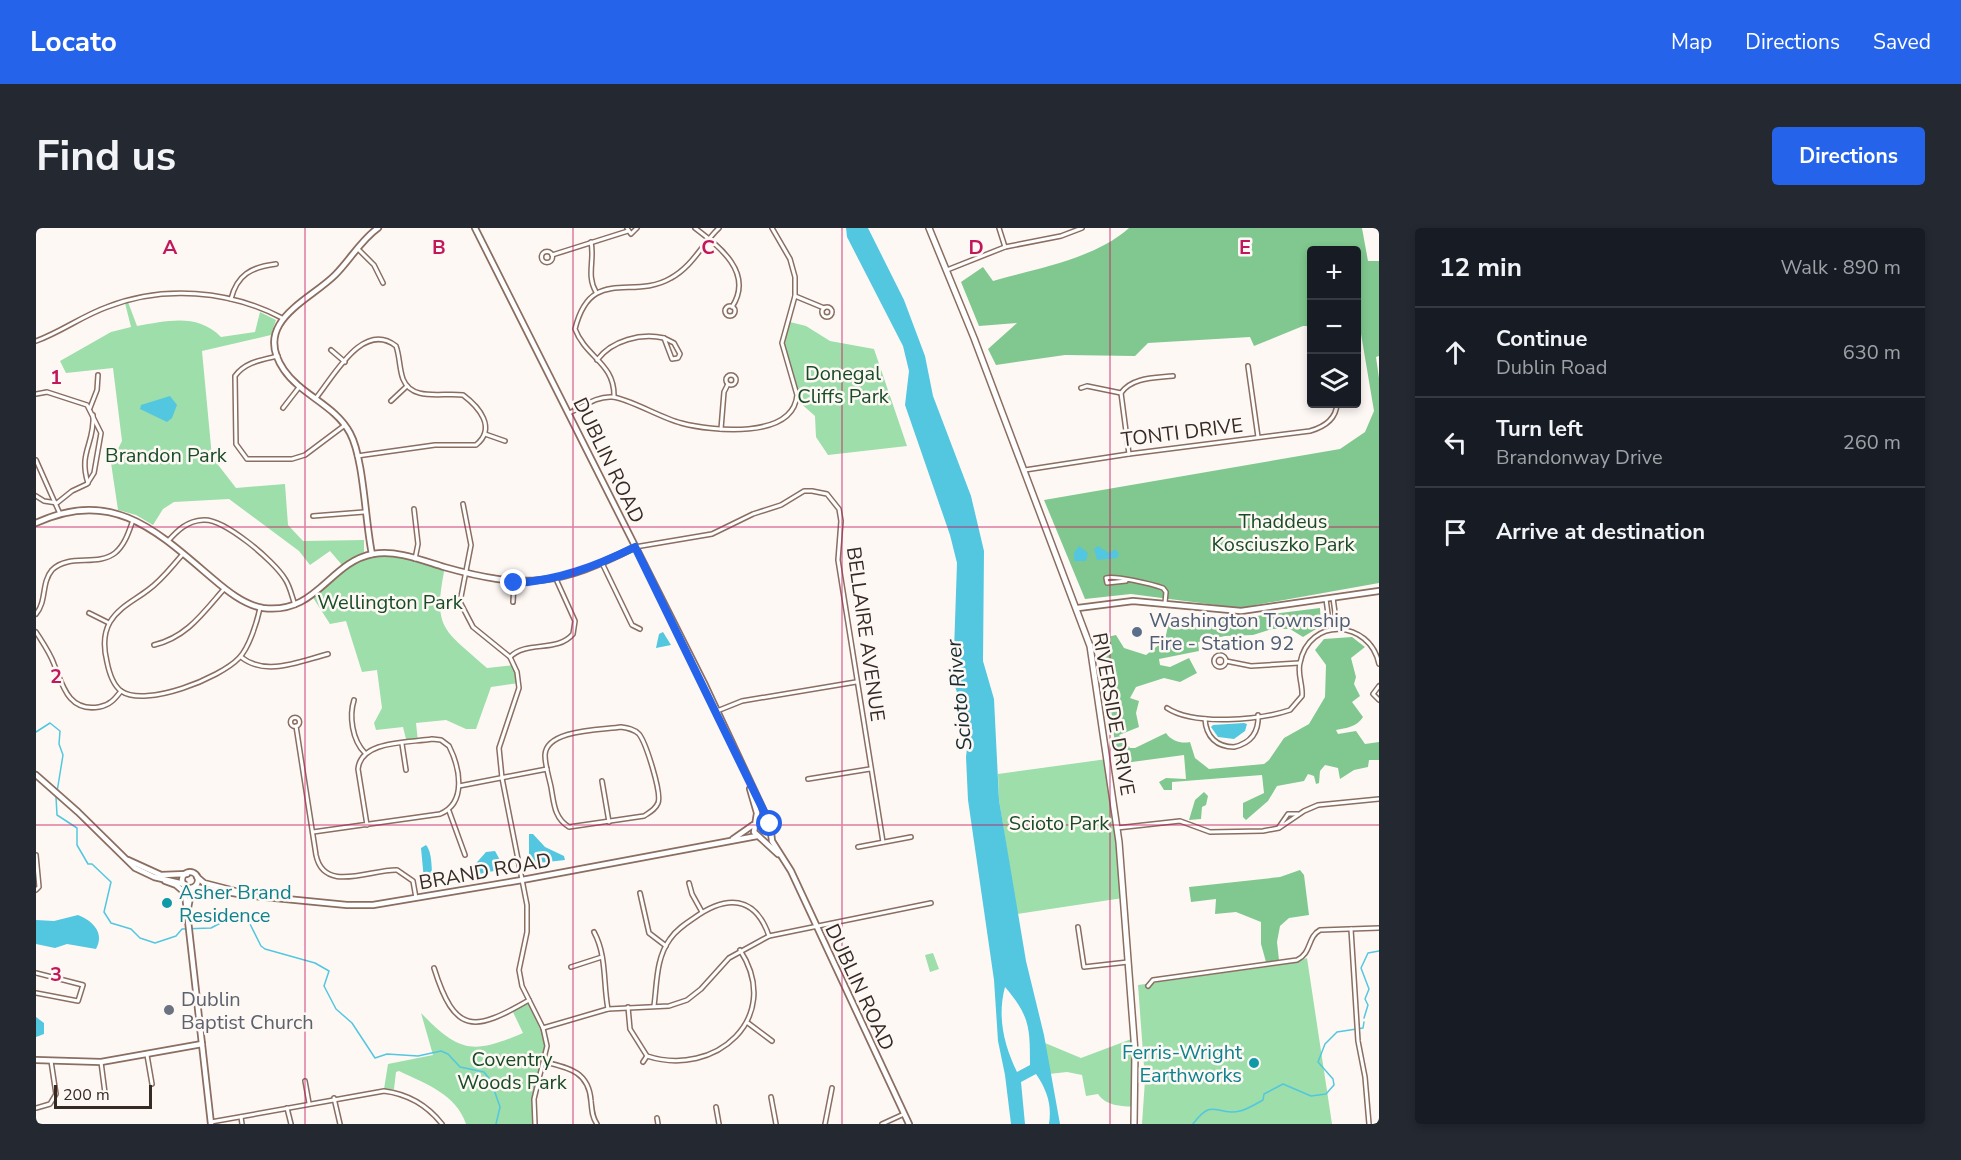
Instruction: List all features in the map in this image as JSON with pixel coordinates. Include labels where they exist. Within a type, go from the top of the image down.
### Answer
[{"type":"main road","points":[[372,554],[354,441],[345,425],[284,370],[278,356],[276,339],[282,318],[333,276],[378,228]]},
{"type":"main road","name":"DUBLIN ROAD","points":[[475,228],[717,711],[766,820]]},
{"type":"main road","name":"RIVERSIDE DRIVE","points":[[929,228],[1078,608],[1092,655],[1117,828],[1135,1061],[1134,1124]]},
{"type":"main road","points":[[36,523],[60,514],[93,512],[121,514],[134,518],[168,541],[224,589],[260,608],[295,605],[312,596],[355,561],[372,554],[390,553],[514,583],[556,579],[602,563],[635,547]]},
{"type":"main road","points":[[1078,608],[1133,601],[1241,612],[1379,591]]},
{"type":"main road","name":"DUBLIN ROAD","points":[[745,772],[757,810],[755,823]]},
{"type":"main road","points":[[36,775],[135,868],[176,885],[184,893]]},
{"type":"main road","points":[[766,820],[770,824],[770,831],[759,837],[754,832],[755,823],[766,820]]},
{"type":"main road","name":"BRAND ROAD","points":[[723,844],[741,836],[755,823]]},
{"type":"main road","name":"DUBLIN ROAD","points":[[770,831],[772,842],[786,862],[909,1124]]},
{"type":"main road","name":"DUBLIN ROAD","points":[[759,837],[786,862]]},
{"type":"main road","name":"BRAND ROAD","points":[[184,884],[250,896],[359,906],[522,880],[759,837]]},
{"type":"main road","points":[[123,858],[161,875],[187,874],[184,893],[211,1123]]},
{"type":"main road","name":"BRAND ROAD","points":[[187,874],[194,873],[204,883],[250,896]]},
{"type":"main road","points":[[154,877],[184,884]]},
{"type":"main road","points":[[187,913],[197,877]]},
{"type":"main road","points":[[36,1060],[101,1062],[202,1044]]},
{"type":"street","points":[[552,255],[627,230],[634,233],[637,228]]},
{"type":"street","points":[[695,228],[728,255],[736,270],[739,293],[732,307]]},
{"type":"street","points":[[614,397],[614,381],[609,370],[579,339],[575,329],[582,309],[596,292],[608,287],[669,280],[691,262],[719,228]]},
{"type":"street","points":[[569,413],[594,400],[614,397],[682,423],[720,429],[752,429],[773,424],[790,413],[797,397],[782,343],[795,296],[792,265],[772,228]]},
{"type":"street","points":[[999,228],[1005,247]]},
{"type":"street","points":[[946,270],[1005,247],[1082,228]]},
{"type":"street","points":[[591,242],[593,257],[590,280],[596,292]]},
{"type":"street","points":[[358,249],[374,265],[383,283]]},
{"type":"street","points":[[231,299],[238,279],[245,273],[276,264]]},
{"type":"street","points":[[36,341],[105,307],[142,296],[191,293],[231,299],[282,318]]},
{"type":"street","points":[[795,296],[824,308]]},
{"type":"street","points":[[597,360],[612,345],[634,338],[664,338],[674,343],[680,354],[678,358],[672,358],[664,338]]},
{"type":"street","points":[[316,399],[363,343],[378,339],[388,340],[396,346],[403,379],[407,386],[417,393],[429,395],[463,395],[485,419],[485,434],[480,442],[470,446],[435,445],[357,456]]},
{"type":"street","points":[[331,350],[345,362]]},
{"type":"street","points":[[278,356],[250,363],[241,368],[235,376],[236,440],[239,451],[253,461],[291,459],[305,454],[345,425]]},
{"type":"street","points":[[1248,366],[1258,437]]},
{"type":"street","points":[[90,408],[97,390],[98,375]]},
{"type":"street","points":[[1129,454],[1121,393],[1126,385],[1134,381],[1173,376]]},
{"type":"street","points":[[720,429],[724,392],[728,384]]},
{"type":"street","points":[[283,408],[300,386]]},
{"type":"street","points":[[391,401],[407,386]]},
{"type":"street","points":[[1081,388],[1087,386],[1121,393]]},
{"type":"street","points":[[36,394],[47,392],[79,401],[90,408],[101,433],[94,473],[88,483],[57,502],[44,501],[36,496]]},
{"type":"street","name":"TONTI DRIVE","points":[[1025,470],[1321,428],[1331,420],[1336,408]]},
{"type":"street","points":[[88,483],[83,459],[92,436],[92,413]]},
{"type":"street","points":[[485,434],[505,441]]},
{"type":"street","points":[[36,460],[42,469],[48,492],[57,502],[60,514]]},
{"type":"street","name":"BELLAIRE AVENUE","points":[[635,547],[712,534],[753,514],[781,505],[804,491],[827,494],[836,502],[841,514],[838,560],[883,842]]},
{"type":"street","points":[[463,504],[471,545],[461,591],[463,612],[473,627],[510,657],[519,688],[499,748],[502,778],[527,905],[527,932],[519,970],[522,986],[543,1028],[547,1046],[545,1062],[534,1100],[535,1124]]},
{"type":"street","points":[[414,509],[418,544],[415,559]]},
{"type":"street","points":[[314,516],[364,512]]},
{"type":"street","points":[[36,614],[40,609],[44,588],[53,569],[66,562],[99,559],[115,554],[125,540],[134,518]]},
{"type":"street","points":[[168,541],[187,523],[205,519],[220,523],[274,564],[286,580],[295,605]]},
{"type":"street","points":[[183,554],[161,579],[128,602],[109,623],[104,641],[105,656],[113,682],[121,691],[135,696],[146,696],[197,684],[221,674],[241,657],[260,608]]},
{"type":"street","points":[[602,563],[632,625],[640,629]]},
{"type":"street","points":[[1125,581],[1118,577],[1106,578],[1107,583],[1125,581],[1164,588],[1165,603]]},
{"type":"street","points":[[510,657],[525,648],[562,643],[573,634],[575,621],[556,579]]},
{"type":"street","points":[[513,602],[514,583]]},
{"type":"street","points":[[154,645],[170,641],[191,628],[224,589]]},
{"type":"street","points":[[1333,598],[1338,627]]},
{"type":"street","points":[[1326,599],[1330,629]]},
{"type":"street","points":[[89,613],[109,623]]},
{"type":"street","points":[[1167,708],[1184,716],[1205,719],[1285,711],[1297,704],[1302,692],[1299,663],[1312,639],[1338,627],[1363,637],[1373,647],[1379,664]]},
{"type":"street","points":[[36,632],[50,653],[62,688],[70,699],[81,706],[94,708],[111,703],[121,691]]},
{"type":"street","points":[[241,657],[259,667],[272,667],[328,654]]},
{"type":"street","points":[[1226,661],[1251,666],[1299,663]]},
{"type":"street","points":[[717,711],[742,701],[856,682]]},
{"type":"street","points":[[1379,686],[1373,694],[1379,700]]},
{"type":"street","points":[[354,700],[351,710],[354,733],[364,753]]},
{"type":"street","points":[[1205,719],[1206,730],[1212,739],[1223,746],[1234,747],[1252,738],[1258,727],[1258,715]]},
{"type":"street","points":[[296,726],[318,863],[328,875],[341,878],[397,870],[413,881],[416,898]]},
{"type":"street","points":[[621,727],[638,733],[659,790],[659,801],[654,811],[644,816],[579,828],[569,827],[560,822],[547,770],[546,750],[556,737],[621,727]]},
{"type":"street","points":[[313,832],[366,825],[440,814],[449,811],[456,803],[459,786],[449,746],[441,740],[432,739],[374,748],[364,753],[359,760],[358,769],[366,825]]},
{"type":"street","points":[[402,744],[406,770]]},
{"type":"street","points":[[808,778],[870,769]]},
{"type":"street","points":[[459,786],[547,770]]},
{"type":"street","points":[[602,781],[609,822]]},
{"type":"street","points":[[1117,828],[1180,821],[1210,832],[1278,829],[1318,805],[1379,798]]},
{"type":"street","points":[[449,811],[465,855]]},
{"type":"street","points":[[1278,829],[1289,814],[1300,814]]},
{"type":"street","points":[[858,847],[912,837]]},
{"type":"street","points":[[36,855],[39,887],[36,890]]},
{"type":"street","points":[[689,883],[702,912]]},
{"type":"street","points":[[640,893],[650,933],[666,946]]},
{"type":"street","points":[[654,1005],[658,969],[666,946],[680,928],[717,903],[737,902],[755,910],[769,936]]},
{"type":"street","points":[[543,1028],[608,1009],[669,1006],[687,1000],[740,950],[769,936],[931,903]]},
{"type":"street","points":[[1078,927],[1084,967],[1128,962]]},
{"type":"street","points":[[1351,928],[1357,1030],[1365,1077],[1369,1124]]},
{"type":"street","points":[[1149,986],[1153,980],[1298,960],[1306,954],[1316,932],[1379,928]]},
{"type":"street","points":[[594,932],[602,957],[608,1009]]},
{"type":"street","points":[[647,1056],[678,1060],[717,1052],[729,1044],[748,1023],[755,990],[752,973],[740,950]]},
{"type":"street","points":[[571,966],[602,957]]},
{"type":"street","points":[[434,968],[443,998],[454,1013],[467,1021],[486,1022],[529,1000]]},
{"type":"street","points":[[36,973],[83,985],[78,1001],[36,993]]},
{"type":"street","points":[[628,1007],[630,1029],[647,1056]]},
{"type":"street","points":[[748,1023],[772,1041]]},
{"type":"street","points":[[147,1055],[152,1084]]},
{"type":"street","points":[[643,1062],[647,1056]]},
{"type":"street","points":[[36,1108],[50,1104],[56,1094],[51,1059]]},
{"type":"street","points":[[101,1062],[105,1093]]},
{"type":"street","points":[[545,1062],[580,1073],[588,1084],[592,1112],[597,1124]]},
{"type":"street","points":[[305,1082],[309,1103]]},
{"type":"street","points":[[825,1124],[832,1088]]},
{"type":"street","points":[[211,1123],[376,1091],[394,1092],[422,1104],[442,1124]]},
{"type":"street","points":[[771,1097],[776,1124]]},
{"type":"street","points":[[334,1098],[340,1124]]},
{"type":"street","points":[[716,1107],[719,1124]]},
{"type":"street","points":[[287,1108],[291,1124]]},
{"type":"street","points":[[882,1124],[904,1114]]},
{"type":"street","points":[[241,1117],[242,1124]]},
{"type":"street","points":[[657,1118],[658,1124]]},
{"type":"green space","name":"Thaddeus Kosciuszko Park","points":[[1129,228],[1362,228],[1368,261],[1379,261],[1379,356],[1376,357],[1379,378],[1379,583],[1239,608],[1131,594],[1085,599],[1044,500],[1340,449],[1365,432],[1374,411],[1361,334],[1361,246],[1307,246],[1307,326],[1254,346],[1250,337],[1148,343],[1135,356],[1065,355],[996,365],[988,349],[1017,323],[979,326],[961,282],[983,267],[993,281],[1065,261],[1115,239]]},
{"type":"green space","name":"Brandon Park","points":[[128,302],[137,326],[171,321],[192,322],[212,329],[221,337],[255,332],[260,312],[276,320],[271,335],[202,351],[212,457],[236,488],[285,484],[288,525],[303,541],[364,540],[364,552],[342,565],[330,551],[310,565],[299,551],[229,499],[174,502],[163,509],[153,525],[136,515],[118,510],[111,463],[122,441],[113,368],[66,373],[60,361],[111,332],[131,327],[125,303]]},
{"type":"green space","name":"Donegal Cliffs Park","points":[[786,321],[806,326],[830,341],[874,349],[907,446],[828,455],[816,437],[815,416],[797,400],[783,351],[782,341]]},
{"type":"green space","name":"Wellington Park","points":[[390,553],[445,567],[441,588],[441,616],[451,636],[487,668],[514,665],[519,683],[491,687],[476,729],[466,729],[446,720],[416,723],[418,742],[407,743],[403,727],[376,730],[374,723],[382,708],[377,670],[362,672],[346,621],[330,624],[312,596],[357,562]]},
{"type":"green space","points":[[1320,608],[1321,626],[1303,637],[1290,629],[1272,629],[1253,635],[1225,636],[1198,642],[1199,651],[1159,659],[1160,665],[1170,667],[1189,658],[1197,673],[1180,682],[1164,678],[1136,687],[1130,698],[1139,701],[1136,713],[1139,727],[1119,735],[1130,748],[1135,748],[1166,733],[1177,741],[1190,742],[1195,758],[1209,769],[1264,764],[1284,738],[1309,724],[1325,697],[1326,665],[1315,650],[1324,639],[1352,637],[1365,647],[1351,658],[1356,677],[1354,684],[1360,696],[1352,702],[1363,717],[1354,725],[1336,730],[1338,734],[1356,731],[1365,744],[1379,742],[1379,760],[1369,760],[1368,767],[1354,770],[1340,779],[1338,768],[1325,765],[1320,771],[1319,783],[1316,784],[1314,776],[1308,774],[1304,781],[1277,786],[1268,801],[1246,820],[1243,817],[1243,803],[1264,793],[1262,775],[1172,782],[1172,790],[1164,790],[1159,782],[1166,778],[1186,779],[1184,755],[1117,764],[1107,673],[1100,643],[1103,638],[1116,635],[1124,648],[1146,655],[1165,640],[1170,616],[1225,620]]},
{"type":"green space","name":"Scioto Park","points":[[1107,759],[1123,898],[1017,914],[999,800],[998,774]]},
{"type":"green space","points":[[1204,792],[1208,796],[1206,805],[1202,807],[1201,819],[1189,820],[1195,800]]},
{"type":"green space","points":[[1300,870],[1304,875],[1309,915],[1289,918],[1280,926],[1277,942],[1279,960],[1266,962],[1261,944],[1261,922],[1236,912],[1215,914],[1216,899],[1191,902],[1189,887],[1280,877]]},
{"type":"green space","points":[[933,953],[939,969],[930,972],[925,955]]},
{"type":"green space","points":[[1307,958],[1332,1124],[1142,1124],[1145,1080],[1138,985],[1293,963]]},
{"type":"green space","name":"Coventry Woods Park","points":[[529,1000],[543,1028],[547,1046],[534,1099],[535,1124],[466,1124],[448,1097],[399,1071],[396,1072],[394,1089],[384,1089],[388,1064],[433,1055],[421,1013],[446,1036],[467,1046],[478,1047],[491,1045],[523,1033],[512,1010]]},
{"type":"green space","points":[[1134,1038],[1135,1107],[1110,1103],[1098,1094],[1086,1096],[1082,1075],[1067,1072],[1049,1074],[1045,1043],[1081,1058]]},
{"type":"water","name":"Scioto River","points":[[846,228],[868,228],[904,300],[925,356],[933,396],[971,496],[984,551],[983,661],[994,699],[999,800],[1026,961],[1044,1035],[1060,1124],[1049,1124],[1048,1098],[1036,1074],[1021,1082],[1025,1124],[1011,1124],[998,1041],[994,980],[968,800],[966,757],[969,730],[953,680],[957,563],[950,535],[905,405],[909,371],[903,346],[847,237]],"holes":[[[1005,987],[1024,1015],[1030,1041],[1030,1065],[1017,1072],[1003,1031],[1002,1009]]]},
{"type":"water","points":[[170,396],[177,405],[172,418],[167,422],[140,409],[141,405]]},
{"type":"water","points":[[1079,546],[1088,553],[1086,561],[1074,561],[1074,553]]},
{"type":"water","points":[[1098,546],[1109,553],[1116,549],[1119,555],[1117,558],[1097,560],[1094,549]]},
{"type":"water","points":[[663,632],[671,645],[656,648],[659,634]]},
{"type":"water","points":[[1247,724],[1245,731],[1234,739],[1218,737],[1211,727],[1213,725]]},
{"type":"water","points":[[529,834],[533,834],[545,847],[564,856],[565,860],[529,864]]},
{"type":"water","points":[[426,845],[431,862],[433,882],[430,884],[424,880],[421,848]]},
{"type":"water","points":[[495,851],[500,860],[499,870],[474,875],[471,869],[486,852]]},
{"type":"water","points":[[78,915],[96,928],[99,938],[96,949],[67,944],[55,948],[36,944],[36,920],[54,921]]},
{"type":"water","points":[[36,1017],[44,1023],[44,1034],[36,1037]]},
{"type":"waterway","points":[[36,732],[50,723],[60,731],[59,744],[63,755],[57,792]]},
{"type":"waterway","points":[[56,797],[57,815],[77,828],[77,845],[88,864],[92,864],[111,882],[104,912],[111,923],[131,929],[140,938],[155,943],[176,936],[182,929],[211,928],[232,917],[248,920],[261,946],[265,949],[315,963],[329,971],[324,986],[336,1009],[352,1023],[375,1058],[387,1054],[418,1056],[441,1051],[448,1054],[460,1067],[484,1072],[491,1081],[500,1107],[496,1124]]},
{"type":"waterway","points":[[1364,1018],[1368,1005],[1365,999],[1369,989],[1361,968],[1368,953],[1379,951]]},
{"type":"waterway","points":[[1193,1124],[1211,1109],[1232,1112],[1249,1108],[1263,1100],[1264,1094],[1283,1084],[1311,1096],[1326,1094],[1334,1085],[1333,1079],[1318,1062],[1325,1044],[1337,1032],[1363,1028],[1364,1022]]},
{"type":"place","name":"Washington Township Fire - Station 92","points":[[1137,632]]},
{"type":"place","name":"Asher Brand Residence","points":[[167,903]]},
{"type":"place","name":"Dublin Baptist Church","points":[[169,1010]]},
{"type":"place","name":"Ferris-Wright Earthworks","points":[[1254,1063]]},
{"type":"route","points":[[514,583],[556,579],[606,561],[635,547],[704,683],[766,820],[770,824]]}]
